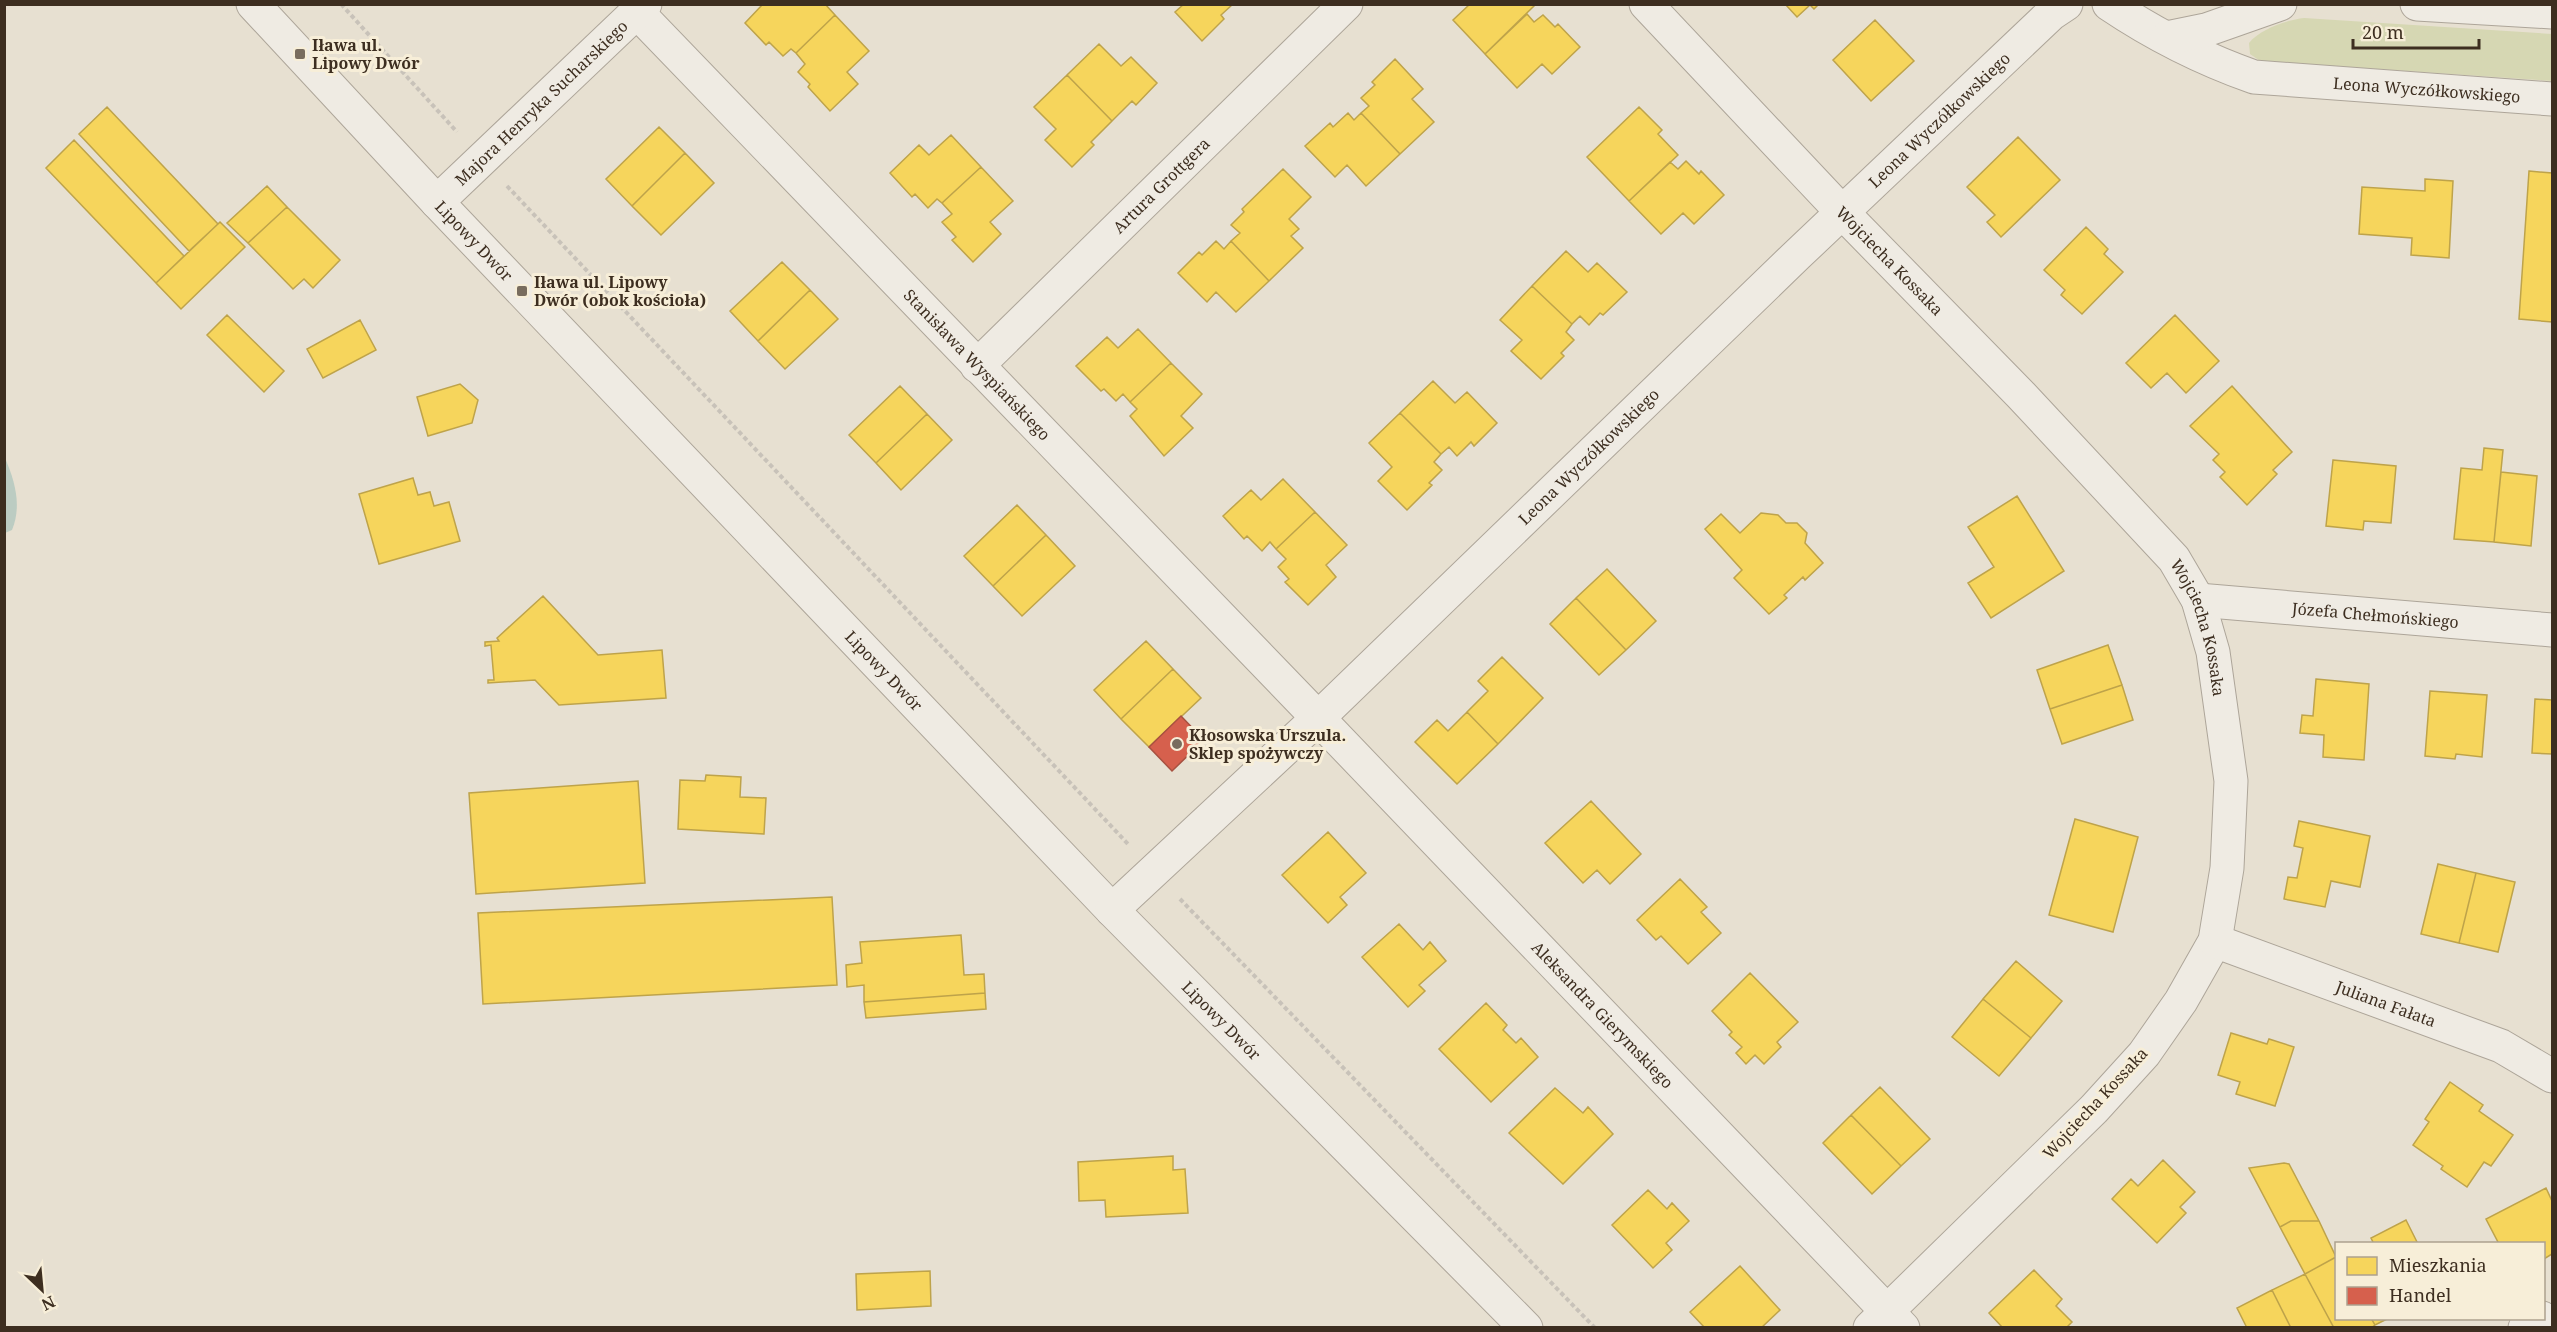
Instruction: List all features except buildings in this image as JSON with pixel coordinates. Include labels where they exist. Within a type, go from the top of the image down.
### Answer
[{"type":"street","name":"Lipowy Dwór","points":[[253,4],[437,202],[1112,910],[1526,1328]]},
{"type":"street","name":"Artura Grottgera","points":[[977,366],[1346,4]]},
{"type":"street","name":"Wojciecha Kossaka","points":[[1646,4],[1842,213],[2021,395],[2174,559],[2198,600],[2213,652],[2231,781],[2227,868],[2215,940],[2181,1001],[2144,1054],[2094,1109],[1887,1322]]},
{"type":"street","name":"Leona Wyczółkowskiego","points":[[1112,910],[1318,718],[2051,14],[2066,4]]},
{"type":"street","name":"Leona Wyczółkowskiego","points":[[2109,4],[2209,61],[2254,77],[2553,99]]},
{"type":"street","points":[[2167,38],[2206,30],[2280,4]]},
{"type":"street","points":[[2417,4],[2553,12]]},
{"type":"street","name":"Majora Henryka Sucharskiego","points":[[437,202],[641,8]]},
{"type":"street","name":"Stanisława Wyspiańskiego","points":[[641,8],[977,366],[1318,718]]},
{"type":"street","name":"Józefa Chełmońskiego","points":[[2198,600],[2553,630]]},
{"type":"street","name":"Aleksandra Gierymskiego","points":[[1318,718],[1887,1322]]},
{"type":"street","name":"Juliana Fałata","points":[[2215,940],[2501,1046],[2553,1076]]},
{"type":"street","points":[[2525,1328],[2539,1320]]},
{"type":"path","points":[[341,4],[481,159],[1154,872],[1595,1328]]},
{"type":"green space","points":[[2304,18],[2552,34],[2552,81],[2260,61],[2250,54],[2249,43],[2260,33],[2282,23]]},
{"type":"shaded area","points":[[5,458],[16,494],[17,512],[12,530],[5,533]]},
{"type":"place","name":"Iława ul. Lipowy Dwór","points":[[300,54]]},
{"type":"place","name":"Iława ul. Lipowy Dwór (obok kościoła)","points":[[522,291]]},
{"type":"place","name":"Kłosowska Urszula. Sklep spożywczy","points":[[1177,744]]}]
